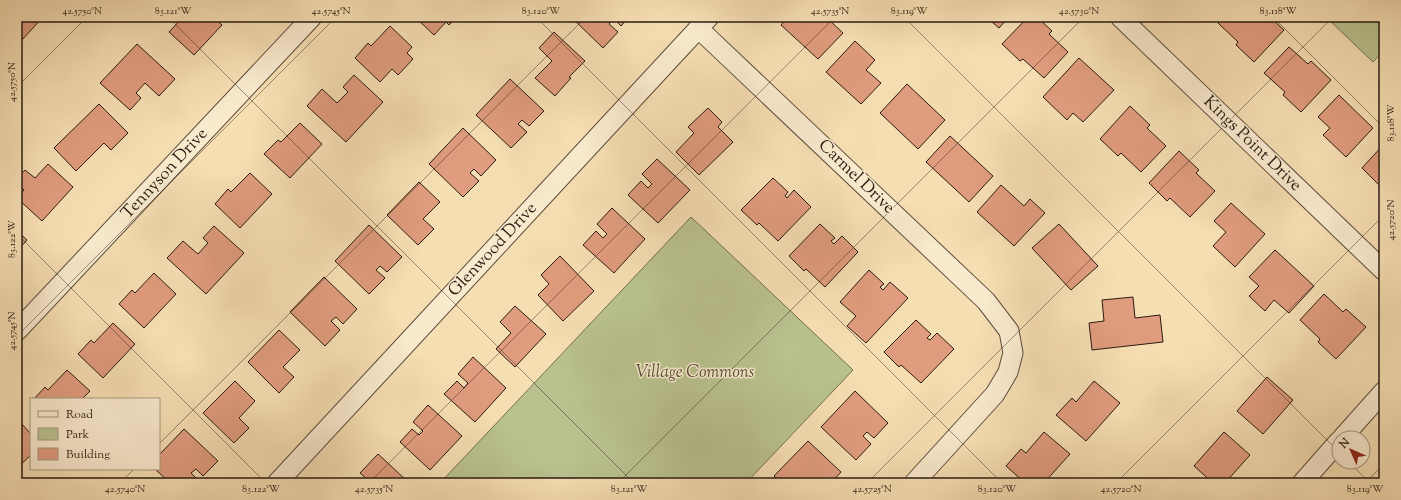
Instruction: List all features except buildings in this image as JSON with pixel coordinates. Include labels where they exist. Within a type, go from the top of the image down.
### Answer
[{"type":"street","name":"Tennyson Drive","points":[[17,331],[312,17]]},
{"type":"street","name":"Kings Point Drive","points":[[1120,17],[1384,271]]},
{"type":"street","name":"Carmel Drive","points":[[703,23],[986,301],[1009,330],[1013,353],[1008,372],[995,394],[914,483]]},
{"type":"street","name":"Glenwood Drive","points":[[277,483],[703,23]]},
{"type":"street","points":[[1349,430],[1384,391]]},
{"type":"street","points":[[1302,483],[1331,450]]},
{"type":"path","points":[[1378,17],[1384,24]]},
{"type":"green space","points":[[1326,17],[1384,17],[1384,50],[1373,62]]},
{"type":"green space","name":"Village Commons","points":[[691,217],[853,370],[746,483],[440,483]]}]
